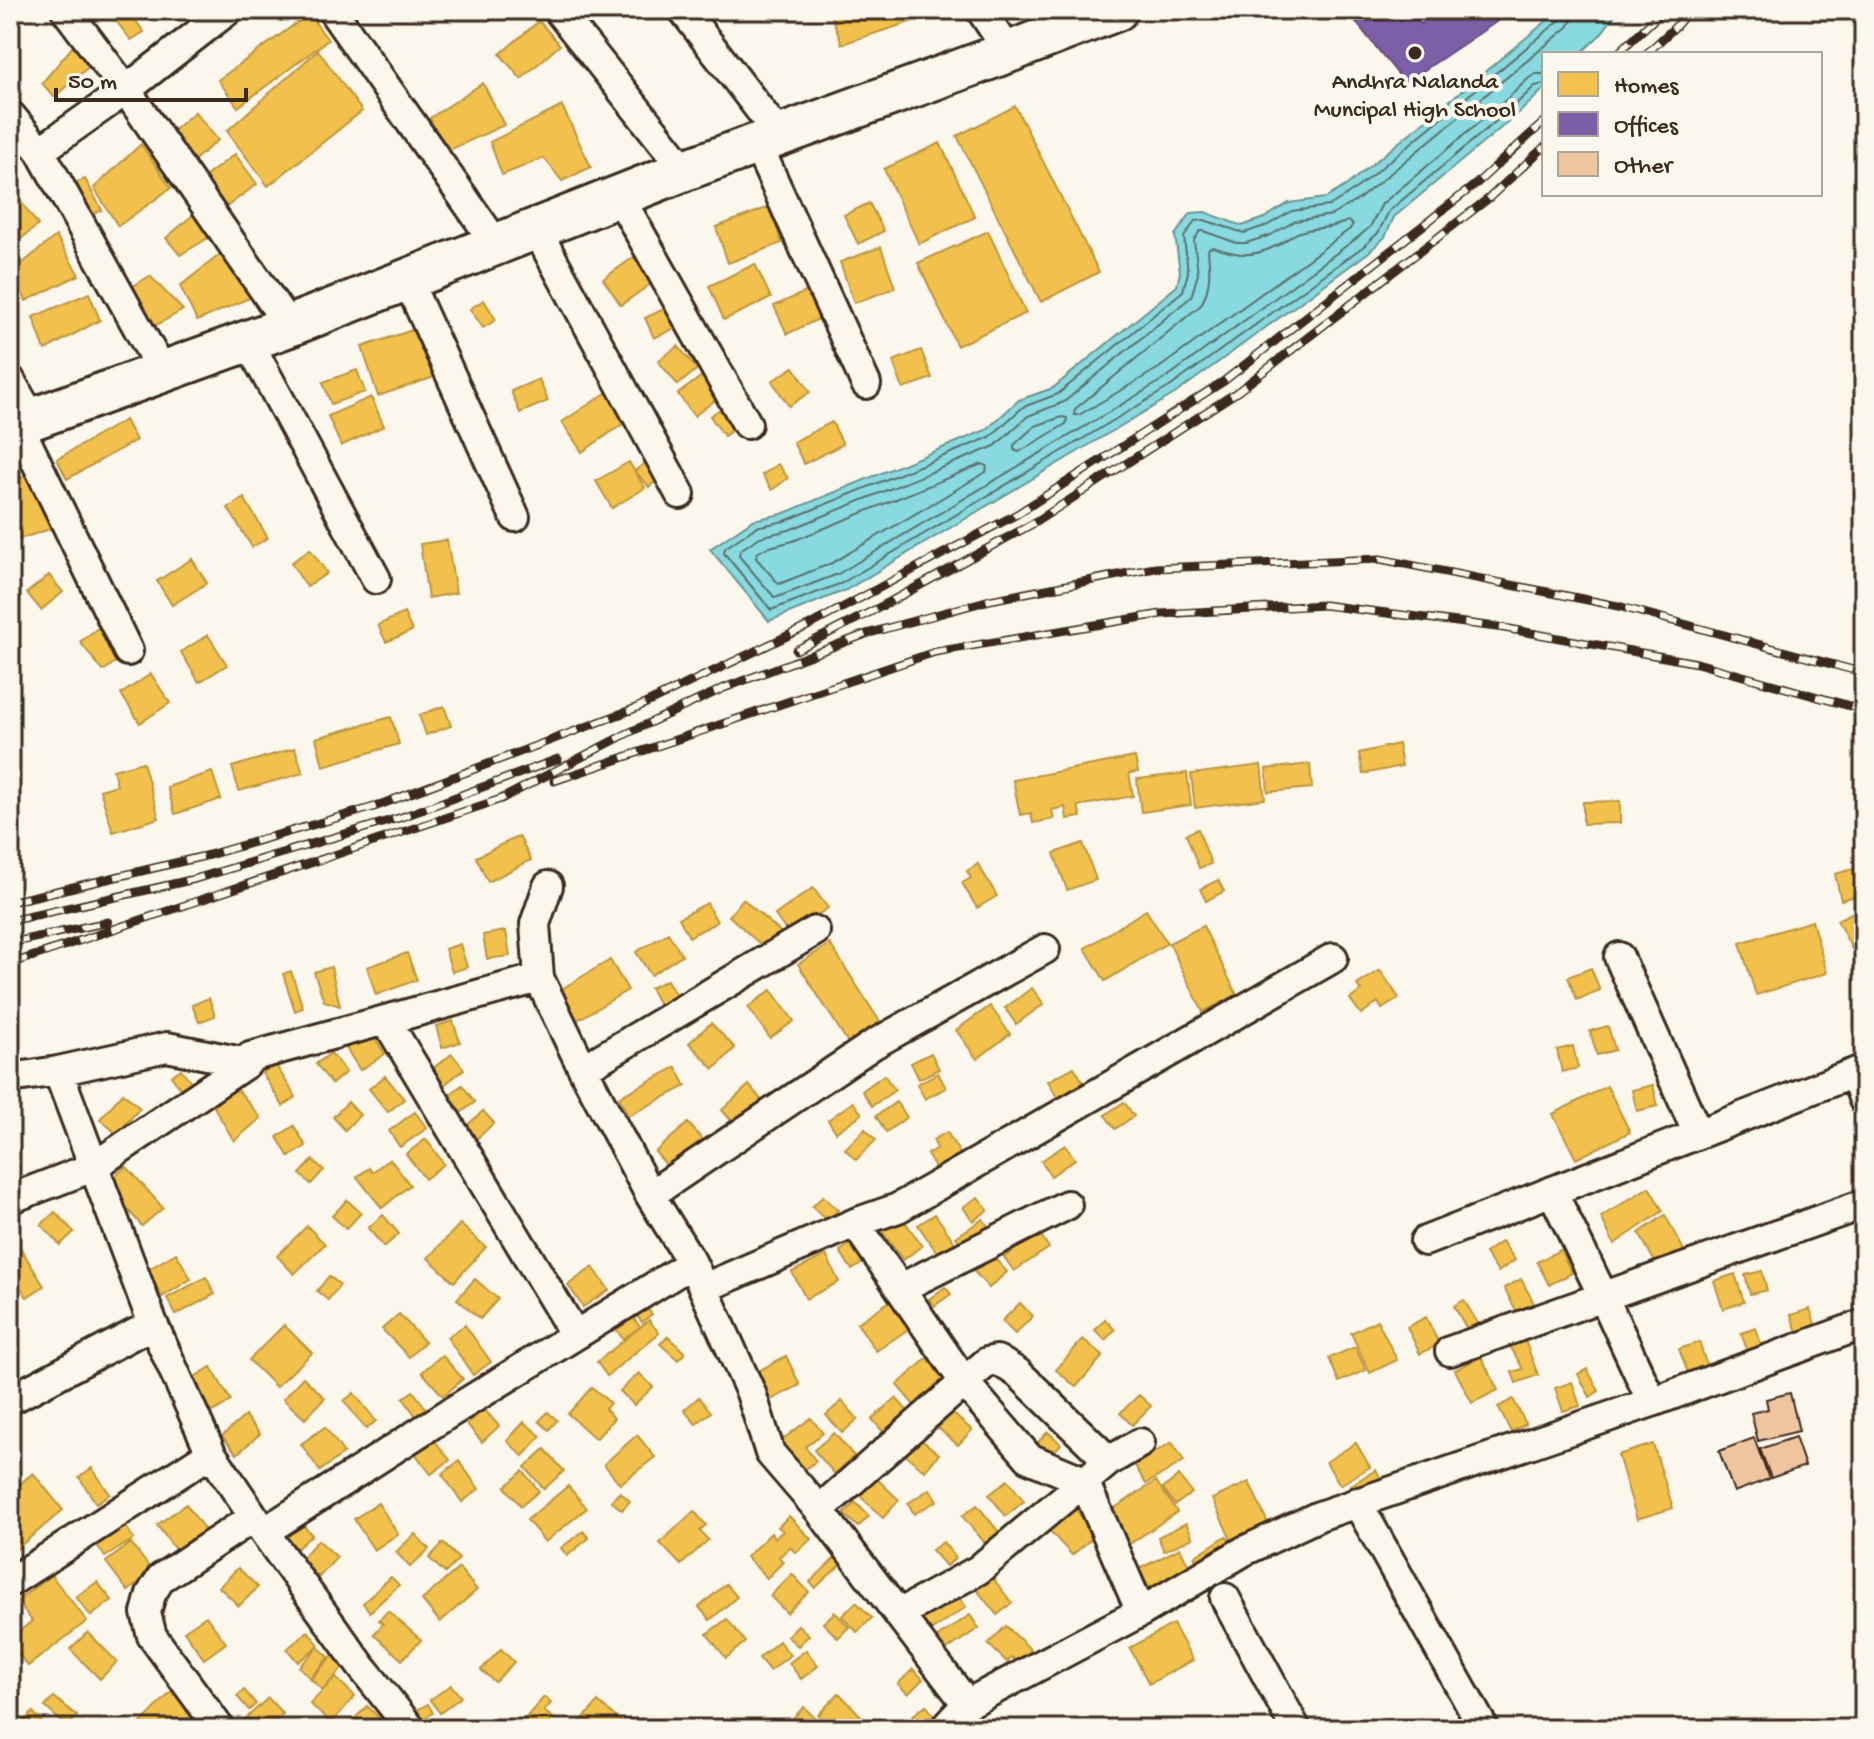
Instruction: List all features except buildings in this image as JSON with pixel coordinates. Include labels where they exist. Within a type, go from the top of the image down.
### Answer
[{"type":"street","points":[[66,10],[126,90],[289,326]]},
{"type":"street","points":[[40,151],[126,90],[228,10]]},
{"type":"street","points":[[332,10],[496,244]]},
{"type":"street","points":[[558,10],[685,170]]},
{"type":"street","points":[[683,10],[768,140],[866,384]]},
{"type":"street","points":[[981,10],[1009,52]]},
{"type":"street","points":[[20,423],[289,326],[685,170],[1117,10]]},
{"type":"street","points":[[10,115],[40,151],[163,373]]},
{"type":"street","points":[[619,196],[747,424]]},
{"type":"street","points":[[536,229],[680,494]]},
{"type":"street","points":[[407,279],[515,517]]},
{"type":"street","points":[[248,341],[376,579]]},
{"type":"street","points":[[10,380],[20,423],[128,651]]},
{"type":"street","points":[[548,886],[535,924],[539,978],[650,1195],[698,1275],[751,1393],[770,1453],[819,1510],[967,1704]]},
{"type":"street","points":[[583,1069],[815,931]]},
{"type":"street","points":[[650,1195],[874,1044],[1045,949]]},
{"type":"street","points":[[1619,957],[1698,1134]]},
{"type":"street","points":[[220,1729],[152,1636],[146,1613],[151,1594],[161,1578],[259,1524],[575,1335],[698,1275],[898,1208],[1333,958]]},
{"type":"street","points":[[10,1199],[93,1167],[247,1063],[250,1057],[539,978]]},
{"type":"street","points":[[386,1020],[575,1335]]},
{"type":"street","points":[[10,1078],[58,1071],[167,1047],[247,1063]]},
{"type":"street","points":[[58,1071],[153,1324],[211,1453],[361,1666],[411,1729]]},
{"type":"street","points":[[1425,1241],[1859,1071],[1864,1100]]},
{"type":"street","points":[[1552,1191],[1652,1402]]},
{"type":"street","points":[[1450,1351],[1864,1204]]},
{"type":"street","points":[[901,1288],[1067,1205]]},
{"type":"street","points":[[855,1223],[965,1383],[1029,1458],[1084,1481],[1141,1612]]},
{"type":"street","points":[[10,1400],[153,1324]]},
{"type":"street","points":[[944,1729],[967,1704],[1141,1612],[1244,1551],[1319,1516],[1652,1402],[1864,1324]]},
{"type":"street","points":[[819,1510],[987,1362],[997,1360],[1018,1373],[1109,1461]]},
{"type":"street","points":[[899,1614],[978,1570],[1109,1461],[1140,1443]]},
{"type":"street","points":[[10,1582],[211,1453]]},
{"type":"street","points":[[1357,1502],[1484,1729]]},
{"type":"street","points":[[1225,1598],[1296,1729]]},
{"type":"water","points":[[1560,10],[1619,10],[1582,52],[1542,52],[1542,91],[1394,217],[1385,237],[1369,252],[1176,393],[846,590],[769,621],[710,549],[753,520],[782,514],[986,430],[1019,400],[1053,388],[1177,286],[1180,272],[1175,235],[1191,213],[1205,212],[1242,226],[1264,218],[1289,203],[1326,198],[1347,185]]},
{"type":"railway","points":[[1619,52],[1664,10]]},
{"type":"railway","points":[[1648,52],[1690,10]]},
{"type":"railway","points":[[10,902],[209,855],[374,807],[636,708],[810,625],[1017,514],[1224,381],[1476,184],[1542,124]]},
{"type":"railway","points":[[796,650],[1034,523],[1237,392],[1489,198],[1542,149]]},
{"type":"railway","points":[[10,964],[501,799],[628,733],[724,688],[866,634],[990,600],[1155,568],[1380,559],[1618,606],[1864,673]]},
{"type":"railway","points":[[554,781],[935,652],[1161,614],[1324,605],[1504,628],[1697,663],[1864,710]]},
{"type":"railway","points":[[10,921],[195,879],[402,817],[558,759]]},
{"type":"railway","points":[[10,943],[108,922]]},
{"type":"place","name":"Andhra Nalanda Muncipal High School","points":[[1415,53]]}]
